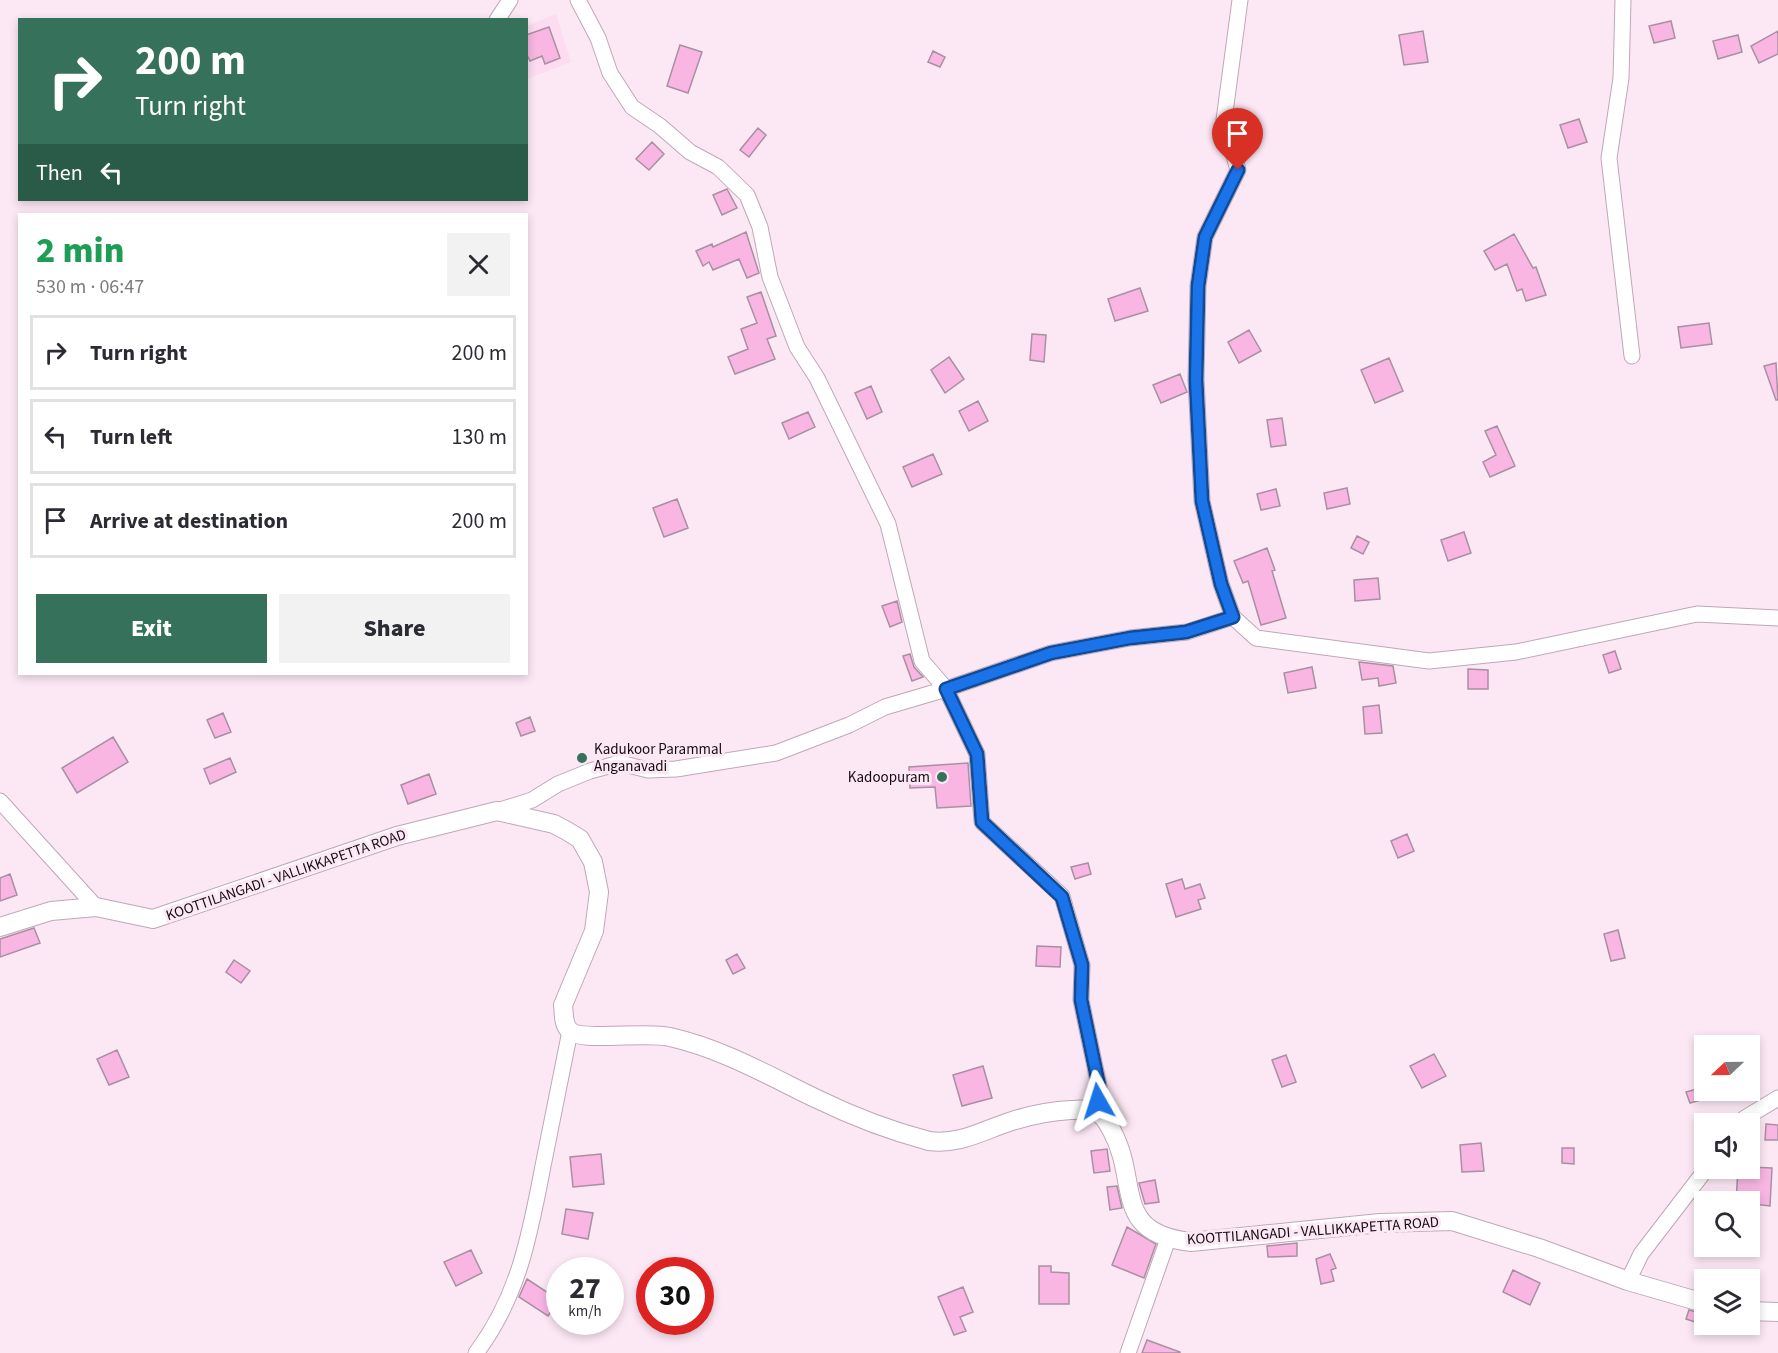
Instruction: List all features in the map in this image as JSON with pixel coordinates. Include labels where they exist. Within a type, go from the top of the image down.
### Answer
[{"type":"main road","name":"KOOTTILANGADI - VALLIKKAPETTA ROAD","points":[[0,927],[51,910],[96,907],[153,919],[397,836],[497,811],[554,824],[580,839],[593,862],[599,892],[594,931],[564,1005],[564,1018],[570,1031]]},
{"type":"main road","points":[[570,1031],[585,1037],[646,1033],[670,1037],[749,1064],[819,1100],[929,1141],[945,1143],[962,1140],[1011,1121],[1040,1114],[1091,1110]]},
{"type":"main road","name":"KOOTTILANGADI - VALLIKKAPETTA ROAD","points":[[1091,1110],[1104,1116],[1117,1141],[1130,1201],[1137,1217],[1148,1228],[1168,1239],[1191,1242],[1380,1223],[1452,1221],[1539,1248],[1628,1281],[1694,1300]]},
{"type":"main road","points":[[1760,1311],[1778,1312]]},
{"type":"street","points":[[498,18],[510,0]]},
{"type":"street","points":[[578,0],[598,38],[610,73],[632,107],[660,126],[690,152],[718,167],[747,195],[760,227],[770,277],[797,347],[817,378],[888,524],[922,661],[946,689],[977,754],[982,822],[1062,897],[1082,965],[1081,1000],[1100,1091],[1098,1101],[1091,1110]]},
{"type":"street","points":[[1240,0],[1224,120],[1238,170],[1205,237],[1198,286],[1196,380],[1202,501],[1221,584],[1233,617],[1256,638],[1429,661],[1516,652],[1697,614],[1778,618]]},
{"type":"street","points":[[1623,0],[1621,78],[1609,158],[1632,356]]},
{"type":"street","points":[[497,811],[532,800],[558,784],[590,771],[620,763],[648,770],[676,770],[776,753],[849,725],[885,707],[1051,653],[1130,638],[1186,632],[1233,617]]},
{"type":"street","points":[[0,801],[96,907]]},
{"type":"street","points":[[476,1353],[496,1327],[514,1290],[531,1227],[570,1031]]},
{"type":"street","points":[[1753,1113],[1778,1098]]},
{"type":"street","points":[[1628,1281],[1641,1254],[1699,1179]]},
{"type":"street","points":[[1128,1353],[1168,1239]]},
{"type":"shaded area","points":[[556,14],[571,62],[528,79],[528,26]]},
{"type":"building","points":[[1671,21],[1675,38],[1654,43],[1649,26]]},
{"type":"building","points":[[549,27],[560,58],[545,64],[542,56],[530,61],[528,34]]},
{"type":"building","points":[[1423,31],[1428,62],[1404,65],[1399,35]]},
{"type":"building","points":[[1778,31],[1778,54],[1759,63],[1751,46]]},
{"type":"building","points":[[1738,35],[1742,52],[1718,59],[1713,41]]},
{"type":"building","points":[[680,45],[702,52],[688,93],[667,86]]},
{"type":"building","points":[[933,51],[945,57],[940,67],[928,62]]},
{"type":"building","points":[[1579,119],[1587,142],[1568,148],[1560,125]]},
{"type":"building","points":[[758,128],[766,135],[749,157],[740,150]]},
{"type":"building","points":[[652,142],[664,154],[649,170],[636,159]]},
{"type":"building","points":[[727,189],[737,208],[722,215],[713,195]]},
{"type":"building","points":[[746,232],[759,273],[747,278],[739,259],[713,270],[709,262],[703,266],[696,251],[712,244],[713,247]]},
{"type":"building","points":[[1514,234],[1533,268],[1536,267],[1546,295],[1526,301],[1522,289],[1517,291],[1507,264],[1495,270],[1484,251]]},
{"type":"building","points":[[1140,288],[1148,311],[1115,321],[1108,299]]},
{"type":"building","points":[[761,292],[776,336],[767,339],[775,359],[735,374],[728,357],[748,349],[741,329],[757,323],[747,297]]},
{"type":"building","points":[[1709,323],[1712,344],[1681,348],[1678,327]]},
{"type":"building","points":[[1249,330],[1261,351],[1239,363],[1228,342]]},
{"type":"building","points":[[1032,334],[1046,335],[1044,362],[1030,360]]},
{"type":"building","points":[[949,357],[964,379],[945,393],[931,370]]},
{"type":"building","points":[[1389,358],[1403,391],[1375,403],[1361,370]]},
{"type":"building","points":[[1776,363],[1778,400],[1776,400],[1764,366]]},
{"type":"building","points":[[1180,374],[1187,392],[1161,403],[1153,385]]},
{"type":"building","points":[[871,386],[882,412],[867,419],[855,393]]},
{"type":"building","points":[[978,401],[988,421],[969,431],[959,411]]},
{"type":"building","points":[[808,412],[815,427],[789,439],[782,423]]},
{"type":"building","points":[[1282,418],[1286,445],[1271,447],[1267,420]]},
{"type":"building","points":[[1497,426],[1515,466],[1490,477],[1483,462],[1496,455],[1485,431]]},
{"type":"building","points":[[933,454],[942,474],[912,487],[903,467]]},
{"type":"building","points":[[1347,488],[1350,504],[1327,509],[1324,493]]},
{"type":"building","points":[[1276,489],[1280,506],[1261,510],[1257,494]]},
{"type":"building","points":[[677,499],[688,528],[664,537],[653,508]]},
{"type":"building","points":[[1464,532],[1471,553],[1448,561],[1441,540]]},
{"type":"building","points":[[1357,536],[1369,542],[1363,554],[1351,548]]},
{"type":"building","points":[[1267,548],[1275,570],[1272,571],[1286,618],[1261,625],[1248,581],[1243,583],[1234,561]]},
{"type":"building","points":[[1378,578],[1380,599],[1355,601],[1354,580]]},
{"type":"building","points":[[897,601],[902,622],[890,627],[882,606]]},
{"type":"building","points":[[1615,651],[1621,669],[1609,673],[1603,655]]},
{"type":"building","points":[[910,654],[914,667],[923,677],[912,681],[903,656]]},
{"type":"building","points":[[1359,662],[1393,666],[1396,683],[1379,686],[1378,678],[1362,680]]},
{"type":"building","points":[[1312,667],[1316,688],[1288,693],[1284,673]]},
{"type":"building","points":[[1468,669],[1488,670],[1488,689],[1468,689]]},
{"type":"building","points":[[1379,705],[1382,733],[1365,734],[1363,707]]},
{"type":"building","points":[[223,713],[231,732],[215,738],[207,720]]},
{"type":"building","points":[[530,717],[535,731],[521,736],[516,723]]},
{"type":"building","points":[[113,737],[128,762],[77,793],[62,768]]},
{"type":"building","points":[[230,758],[236,772],[210,784],[204,769]]},
{"type":"building","name":"Kadoopuram","points":[[968,763],[971,806],[937,808],[935,787],[910,788],[909,767]]},
{"type":"building","points":[[429,774],[436,794],[408,804],[401,785]]},
{"type":"building","points":[[1407,834],[1414,851],[1398,858],[1391,841]]},
{"type":"building","points":[[1088,863],[1091,874],[1075,879],[1071,867]]},
{"type":"building","points":[[10,874],[17,895],[0,901],[0,878]]},
{"type":"building","points":[[1182,879],[1185,889],[1200,884],[1205,898],[1198,900],[1201,909],[1176,917],[1166,884]]},
{"type":"building","points":[[34,928],[40,943],[0,957],[0,939]]},
{"type":"building","points":[[1618,930],[1625,958],[1611,961],[1604,934]]},
{"type":"building","points":[[1037,946],[1061,947],[1060,967],[1036,966]]},
{"type":"building","points":[[737,954],[745,968],[733,974],[726,960]]},
{"type":"building","points":[[234,960],[250,971],[241,983],[226,972]]},
{"type":"building","points":[[117,1050],[129,1077],[109,1085],[97,1059]]},
{"type":"building","points":[[1434,1054],[1446,1076],[1422,1088],[1410,1066]]},
{"type":"building","points":[[1286,1055],[1296,1082],[1282,1087],[1272,1060]]},
{"type":"building","points":[[983,1066],[992,1098],[962,1106],[953,1075]]},
{"type":"building","points":[[1694,1090],[1694,1101],[1697,1101],[1690,1103],[1686,1092]]},
{"type":"building","points":[[1766,1124],[1778,1125],[1778,1140],[1765,1140]]},
{"type":"building","points":[[1481,1143],[1484,1171],[1462,1172],[1460,1145]]},
{"type":"building","points":[[1562,1148],[1574,1148],[1574,1164],[1562,1163]]},
{"type":"building","points":[[1107,1149],[1110,1171],[1094,1173],[1091,1151]]},
{"type":"building","points":[[601,1154],[604,1184],[573,1187],[570,1157]]},
{"type":"building","points":[[1760,1167],[1772,1168],[1770,1206],[1760,1205],[1760,1191],[1737,1191],[1737,1179],[1760,1179]]},
{"type":"building","points":[[1155,1180],[1159,1202],[1145,1204],[1139,1183]]},
{"type":"building","points":[[1117,1186],[1122,1208],[1110,1210],[1107,1187]]},
{"type":"building","points":[[566,1209],[593,1213],[588,1239],[562,1234]]},
{"type":"building","points":[[1127,1227],[1156,1244],[1144,1278],[1112,1265]]},
{"type":"building","points":[[1297,1243],[1297,1256],[1268,1257],[1267,1246]]},
{"type":"building","points":[[471,1250],[482,1273],[456,1286],[444,1262]]},
{"type":"building","points":[[1330,1254],[1336,1268],[1331,1270],[1334,1281],[1321,1284],[1316,1259]]},
{"type":"building","points":[[1039,1266],[1051,1266],[1051,1272],[1069,1273],[1069,1304],[1039,1304]]},
{"type":"building","points":[[1513,1270],[1540,1283],[1530,1305],[1503,1292]]},
{"type":"building","points":[[527,1279],[546,1291],[546,1315],[519,1297]]},
{"type":"building","points":[[963,1287],[973,1312],[960,1317],[966,1331],[954,1335],[938,1297]]},
{"type":"building","points":[[1689,1310],[1694,1311],[1694,1322],[1686,1319]]},
{"type":"building","points":[[1147,1340],[1180,1352],[1180,1353],[1142,1353]]},
{"type":"place","name":"Kadukoor Parammal Anganavadi","points":[[582,758]]},
{"type":"place","name":"Kadoopuram","points":[[942,777]]},
{"type":"route","points":[[1098,1101],[1100,1091],[1081,1000],[1082,965],[1062,897],[982,822],[977,754],[946,689],[1051,653],[1130,638],[1186,632],[1233,617],[1221,584],[1202,501],[1196,380],[1198,286],[1205,237],[1234,183],[1238,170]]}]
